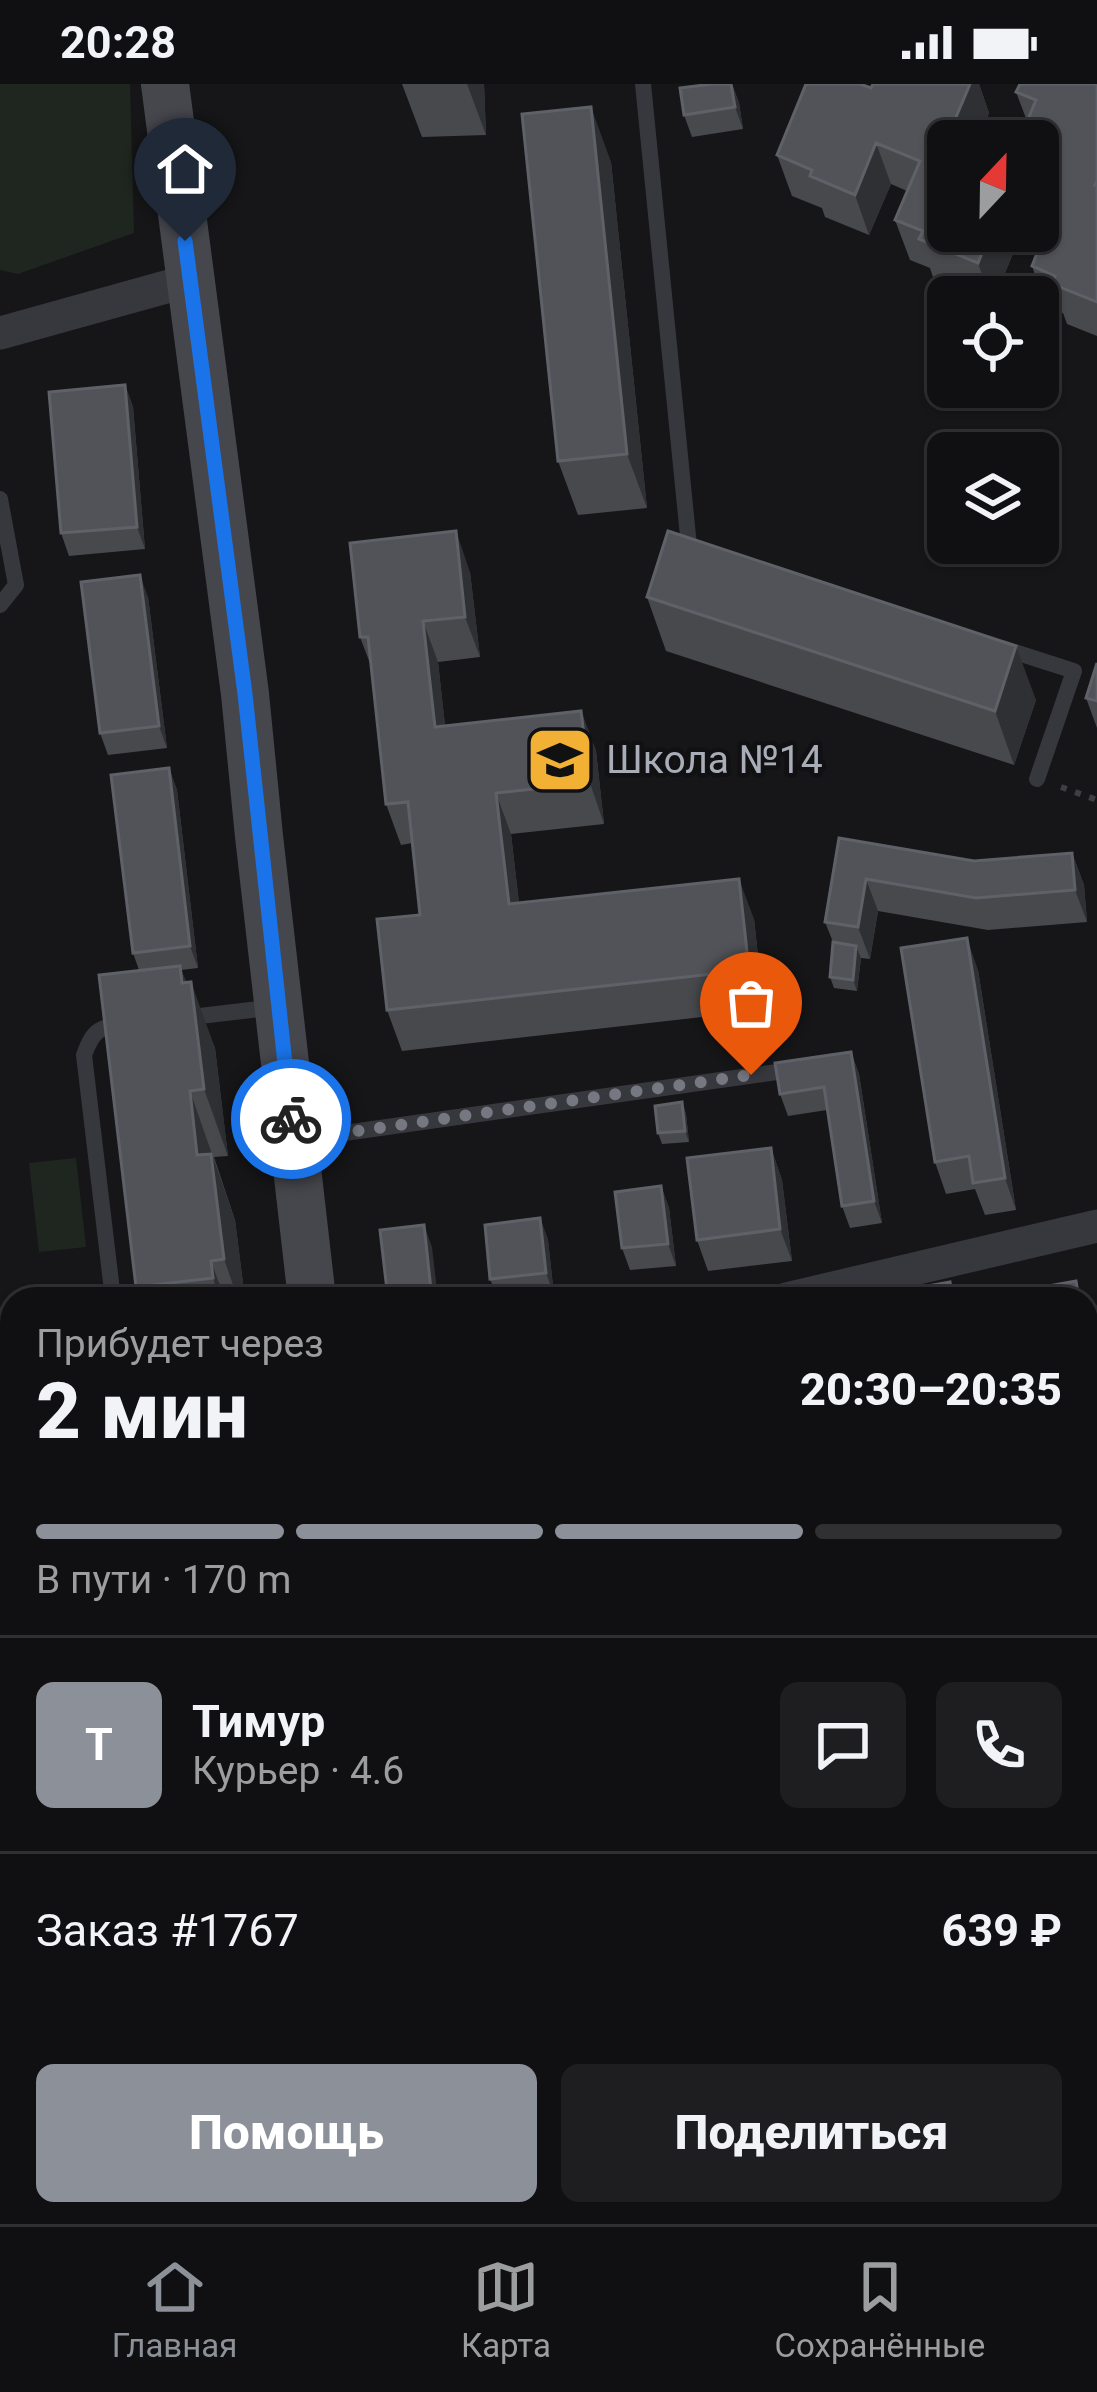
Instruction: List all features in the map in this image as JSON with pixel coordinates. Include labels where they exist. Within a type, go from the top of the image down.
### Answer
[{"type":"main road","points":[[165,84],[245,694],[311,1287]]},
{"type":"street","points":[[0,333],[190,280]]},
{"type":"street","points":[[837,1287],[1097,1226]]},
{"type":"lane","points":[[644,84],[689,546],[712,553]]},
{"type":"lane","points":[[0,499],[16,584],[0,605]]},
{"type":"lane","points":[[983,642],[1074,671],[1037,779]]},
{"type":"lane","points":[[169,1019],[278,1007]]},
{"type":"lane","points":[[112,1287],[84,1055],[91,1036],[103,1027],[147,1022]]},
{"type":"lane","points":[[294,1140],[820,1066]]},
{"type":"path","points":[[1037,779],[1097,800]]},
{"type":"shaded area","points":[[0,84],[130,84],[134,233],[18,274],[0,270]]},
{"type":"shaded area","points":[[76,1158],[86,1247],[39,1252],[29,1163]]},
{"type":"building","points":[[731,84],[735,107],[684,115],[680,88]]},
{"type":"building","points":[[806,84],[871,88],[873,84],[970,84],[955,120],[927,120],[927,242],[919,239],[923,231],[895,220],[920,161],[876,143],[855,195],[810,176],[812,170],[777,155]]},
{"type":"building","points":[[1020,84],[1097,84],[1097,302],[1059,287],[1059,276],[1032,266],[1037,252],[1059,252],[1059,120],[1028,120],[1036,100],[1016,92]]},
{"type":"building","points":[[591,107],[627,454],[558,461],[522,114]]},
{"type":"building","points":[[951,252],[982,252],[978,263]]},
{"type":"building","points":[[125,385],[137,527],[61,533],[49,392]]},
{"type":"building","points":[[456,531],[465,617],[423,621],[435,727],[581,711],[590,783],[496,793],[509,904],[739,879],[749,970],[387,1010],[377,919],[420,915],[408,802],[386,804],[368,637],[360,637],[350,543]]},
{"type":"building","points":[[668,531],[1016,646],[995,711],[647,597]]},
{"type":"building","points":[[140,575],[159,726],[100,733],[81,582]]},
{"type":"building","points":[[1097,663],[1097,701],[1086,698]]},
{"type":"building","points":[[169,768],[190,946],[133,953],[111,775]]},
{"type":"building","points":[[839,838],[974,861],[1072,853],[1075,890],[976,898],[866,879],[858,927],[825,922]]},
{"type":"building","points":[[967,938],[1005,1178],[973,1183],[969,1156],[935,1162],[901,948]]},
{"type":"building","points":[[833,942],[856,946],[853,980],[830,977]]},
{"type":"building","points":[[180,966],[182,983],[191,982],[204,1089],[190,1091],[197,1155],[211,1154],[224,1259],[211,1261],[213,1278],[136,1287],[99,975]]},
{"type":"building","points":[[851,1052],[874,1201],[842,1206],[824,1087],[780,1094],[775,1063]]},
{"type":"building","points":[[682,1102],[685,1131],[658,1133],[655,1106]]},
{"type":"building","points":[[771,1148],[780,1229],[697,1240],[687,1158]]},
{"type":"building","points":[[661,1186],[668,1244],[622,1248],[615,1192]]},
{"type":"building","points":[[540,1218],[546,1273],[490,1279],[485,1225]]},
{"type":"building","points":[[424,1225],[431,1287],[387,1287],[380,1230]]},
{"type":"building","points":[[1076,1281],[1077,1287],[1043,1287]]},
{"type":"way so far","points":[[291,1119],[294,1140],[751,1075]]},
{"type":"place","name":"Школа №14","points":[[560,760]]},
{"type":"route","points":[[185,241],[245,694],[291,1119]]}]
